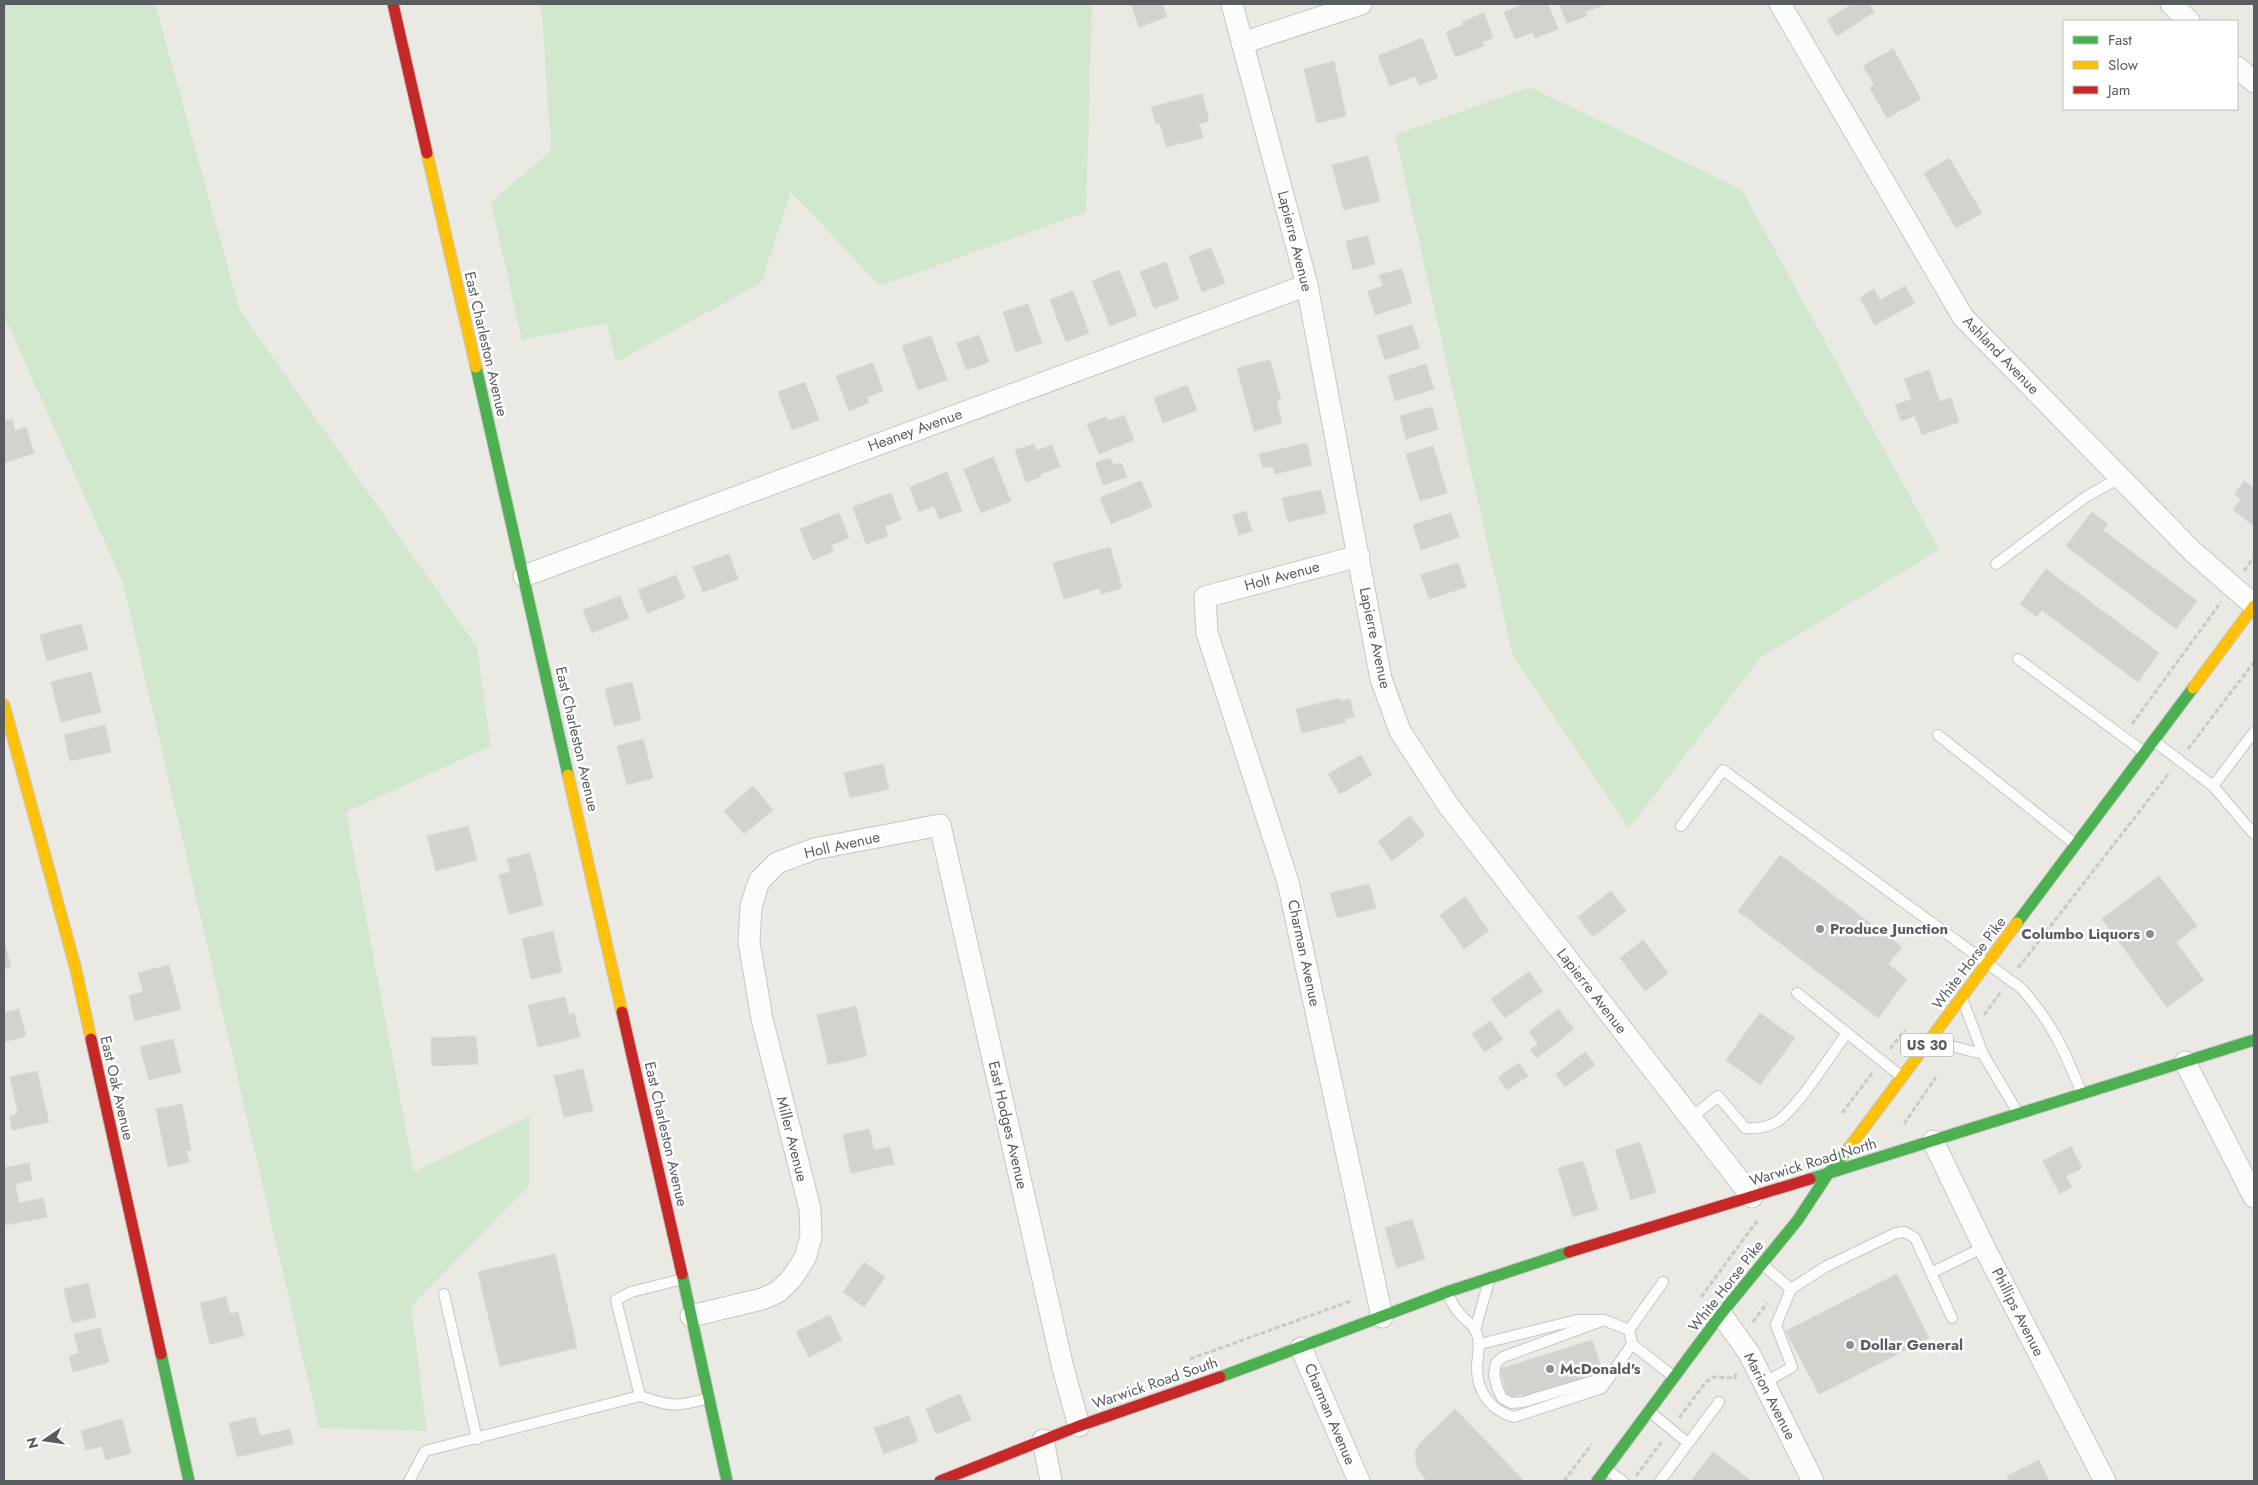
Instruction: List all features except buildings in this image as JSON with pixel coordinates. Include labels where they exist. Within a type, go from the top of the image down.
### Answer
[{"type":"main road","name":"East Charleston Avenue","points":[[393,4],[710,1398],[727,1481]]},
{"type":"main road","name":"White Horse Pike","points":[[1598,1481],[1721,1314],[1797,1221],[1828,1174],[1903,1078],[2254,605]]},
{"type":"main road","name":"East Oak Avenue","points":[[4,705],[76,970],[189,1481]]},
{"type":"main road","name":"Warwick Road North","points":[[1382,1317],[1447,1292],[1575,1250],[1757,1206],[1828,1174],[2254,1040]]},
{"type":"main road","name":"Warwick Road South","points":[[940,1481],[1079,1426],[1301,1348],[1382,1317]]},
{"type":"street","name":"Lapierre Avenue","points":[[1232,4],[1306,285],[1381,679],[1400,731],[1448,805],[1757,1206]]},
{"type":"street","points":[[1242,43],[1361,4]]},
{"type":"street","name":"Ashland Avenue","points":[[1780,4],[1963,317],[2193,552],[2254,605]]},
{"type":"street","points":[[2171,4],[2188,20]]},
{"type":"street","points":[[2238,69],[2254,82]]},
{"type":"street","name":"Heaney Avenue","points":[[524,576],[1306,285]]},
{"type":"street","name":"Holt Avenue","points":[[1205,596],[1359,556]]},
{"type":"street","name":"Charman Avenue","points":[[1205,596],[1207,634],[1288,882],[1382,1317]]},
{"type":"street","name":"Holl Avenue","points":[[757,887],[760,880],[777,864],[814,849],[940,824]]},
{"type":"street","name":"East Hodges Avenue","points":[[940,824],[1063,1368],[1079,1426]]},
{"type":"street","name":"Miller Avenue","points":[[691,1316],[762,1299],[778,1292],[792,1278],[805,1258],[811,1237],[810,1209],[762,1019],[749,942],[751,907],[757,887]]},
{"type":"street","points":[[2185,1062],[2254,1197]]},
{"type":"street","name":"Phillips Avenue","points":[[1933,1141],[1984,1247],[2105,1481]]},
{"type":"street","name":"Marion Avenue","points":[[1721,1314],[1744,1346],[1814,1481]]},
{"type":"street","name":"Charman Avenue","points":[[1301,1348],[1359,1481]]},
{"type":"street","points":[[1043,1440],[1051,1481]]},
{"type":"lane","points":[[1996,564],[2087,496],[2120,478]]},
{"type":"lane","points":[[2018,658],[2145,753]]},
{"type":"lane","points":[[2213,786],[2254,732]]},
{"type":"lane","points":[[1938,734],[2076,845]]},
{"type":"lane","points":[[2154,741],[2213,786],[2254,832]]},
{"type":"lane","points":[[1681,826],[1724,770],[2022,988],[2036,1004],[2061,1043],[2082,1094]]},
{"type":"lane","points":[[1797,993],[1903,1078]]},
{"type":"lane","points":[[1962,999],[1983,1054],[2018,1114]]},
{"type":"lane","points":[[1690,1118],[1718,1096],[1745,1128],[1761,1129],[1777,1122],[1798,1100],[1847,1033]]},
{"type":"lane","points":[[1930,1041],[1983,1054]]},
{"type":"lane","points":[[1764,1382],[1792,1367],[1776,1325],[1791,1289],[1824,1267],[1896,1234],[1904,1232],[1915,1238],[1952,1318]]},
{"type":"lane","points":[[1931,1273],[1984,1247]]},
{"type":"lane","points":[[1762,1264],[1791,1289]]},
{"type":"lane","points":[[640,1396],[616,1300],[631,1292],[683,1279]]},
{"type":"lane","points":[[1475,1330],[1489,1279]]},
{"type":"lane","points":[[1663,1282],[1629,1330],[1632,1344],[1674,1377]]},
{"type":"lane","points":[[1447,1292],[1458,1311],[1475,1330],[1480,1344],[1477,1368],[1480,1387],[1486,1400],[1505,1415],[1514,1417],[1602,1388],[1632,1344]]},
{"type":"lane","points":[[444,1294],[477,1439]]},
{"type":"lane","points":[[1480,1344],[1577,1320],[1604,1320],[1629,1330]]},
{"type":"lane","points":[[1604,1320],[1510,1353],[1496,1364],[1494,1374],[1502,1398],[1511,1402],[1523,1402],[1610,1376]]},
{"type":"lane","points":[[409,1481],[425,1452],[640,1396],[667,1405],[688,1404],[710,1398]]},
{"type":"lane","points":[[1660,1481],[1719,1402]]},
{"type":"lane","points":[[1650,1411],[1688,1443]]},
{"type":"lane","points":[[1606,1469],[1623,1481]]},
{"type":"path","points":[[2124,737],[2254,557]]},
{"type":"path","points":[[1973,1029],[2115,840],[2180,760],[2254,662]]},
{"type":"path","points":[[1837,1120],[1910,1024]]},
{"type":"path","points":[[1899,1130],[1955,1048]]},
{"type":"path","points":[[1700,1299],[1757,1206]]},
{"type":"path","points":[[1632,1481],[1705,1383],[1713,1377],[1735,1378],[1751,1325],[1782,1282]]},
{"type":"path","points":[[1564,1481],[1598,1436]]},
{"type":"green space","points":[[4,4],[155,4],[240,311],[477,647],[491,746],[346,812],[414,1172],[530,1116],[530,1185],[411,1306],[427,1431],[319,1428],[123,583],[4,315]]},
{"type":"green space","points":[[538,4],[1089,4],[1092,6],[1086,212],[880,286],[791,192],[761,283],[616,362],[607,323],[522,340],[491,202],[551,151],[542,14]]},
{"type":"green space","points":[[1530,87],[1742,190],[1939,550],[1761,657],[1629,828],[1513,656],[1395,135]]},
{"type":"traffic: fast","points":[[476,367],[568,775]]},
{"type":"traffic: fast","points":[[2017,923],[2193,688]]},
{"type":"traffic: fast","points":[[1810,1179],[2254,1040]]},
{"type":"traffic: fast","points":[[1597,1481],[1721,1314],[1797,1221],[1828,1174],[1849,1148]]},
{"type":"traffic: fast","points":[[1220,1377],[1447,1292],[1569,1252]]},
{"type":"traffic: fast","points":[[682,1274],[727,1481]]},
{"type":"traffic: fast","points":[[161,1354],[189,1481]]},
{"type":"traffic: slow","points":[[427,153],[476,367]]},
{"type":"traffic: slow","points":[[2193,688],[2254,606]]},
{"type":"traffic: slow","points":[[4,705],[76,970],[91,1039]]},
{"type":"traffic: slow","points":[[568,775],[622,1012]]},
{"type":"traffic: slow","points":[[1849,1148],[2017,923]]},
{"type":"traffic: jam","points":[[393,4],[427,153]]},
{"type":"traffic: jam","points":[[622,1012],[682,1274]]},
{"type":"traffic: jam","points":[[91,1039],[161,1354]]},
{"type":"traffic: jam","points":[[1569,1252],[1810,1179]]},
{"type":"traffic: jam","points":[[940,1481],[1079,1426],[1220,1377]]},
{"type":"place","name":"Produce Junction","points":[[1820,929]]},
{"type":"place","name":"Columbo Liquors","points":[[2150,934]]},
{"type":"place","name":"Dollar General","points":[[1850,1345]]},
{"type":"place","name":"McDonald's","points":[[1550,1369]]}]
